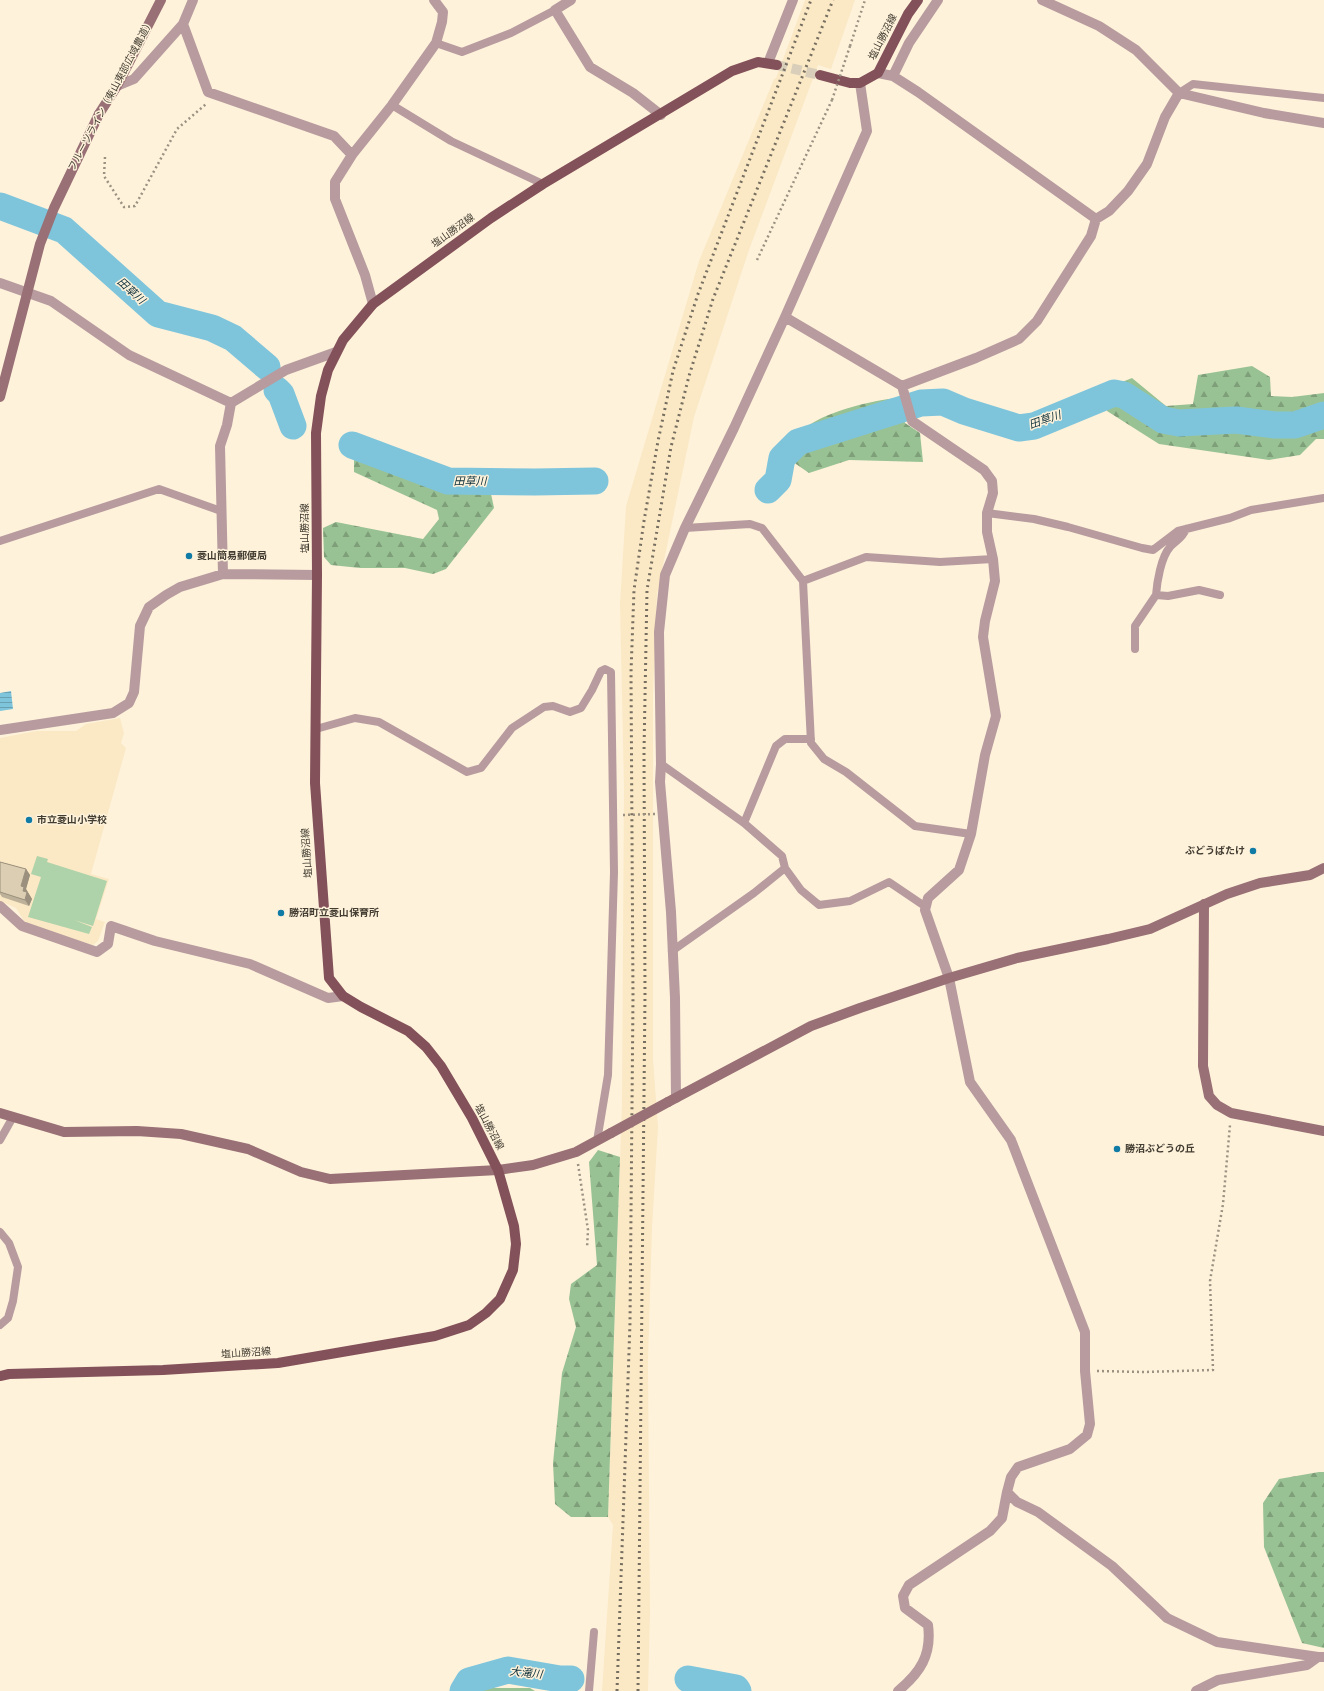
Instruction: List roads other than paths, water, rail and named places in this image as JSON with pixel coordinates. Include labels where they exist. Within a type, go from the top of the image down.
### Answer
[{"type":"main road","name":"塩山勝沼線","points":[[860,83],[878,73],[908,14],[918,0]]},
{"type":"main road","name":"塩山勝沼線","points":[[0,1376],[8,1374],[163,1370],[278,1363],[435,1336],[469,1326],[486,1313],[500,1299],[512,1270],[516,1244],[514,1226],[498,1170],[464,1105],[441,1066],[426,1047],[408,1031],[343,996],[328,978],[315,783],[317,575],[316,433],[321,396],[328,370],[336,352],[343,340],[373,304],[491,218],[542,184],[742,66],[758,62],[773,64]]},
{"type":"main road","points":[[820,75],[850,83],[860,83]]},
{"type":"street","name":"フルーツライン（東山東部広域農道）","points":[[0,396],[40,244],[54,208],[98,114],[117,86],[161,0]]},
{"type":"street","points":[[117,86],[134,79],[183,24],[193,0]]},
{"type":"street","points":[[373,304],[365,275],[336,199],[335,182],[352,155],[392,105],[436,43],[442,22],[443,12],[434,0]]},
{"type":"street","points":[[571,0],[555,10],[590,67],[633,93],[661,114]]},
{"type":"street","points":[[773,64],[793,0]]},
{"type":"street","points":[[893,76],[909,43],[938,0]]},
{"type":"street","points":[[1042,0],[1098,26],[1136,50],[1180,93],[1264,113],[1324,123]]},
{"type":"street","points":[[183,24],[208,92],[334,136],[352,155]]},
{"type":"street","points":[[878,73],[893,76],[1096,219]]},
{"type":"street","points":[[672,1100],[672,951],[660,782],[661,764],[658,632],[665,574],[685,528],[786,317],[867,131],[860,83]]},
{"type":"street","points":[[902,386],[976,358],[1019,339],[1037,321],[1091,236],[1096,219],[1109,211],[1128,191],[1147,164],[1165,117],[1180,93]]},
{"type":"street","points":[[0,283],[51,301],[129,355],[230,403]]},
{"type":"street","points":[[786,317],[902,386],[912,421],[984,470],[992,481],[993,493],[987,513],[987,532],[994,558],[995,581],[985,621],[984,637],[996,716],[985,756],[971,834],[959,870],[928,898],[926,907],[949,978],[970,1082],[1011,1140],[1085,1332],[1085,1371],[1090,1424],[1087,1435],[1070,1449],[1018,1467],[1011,1477],[1002,1518],[990,1531],[909,1585],[903,1596],[905,1608],[928,1625],[930,1638],[921,1668],[912,1679],[898,1691]]},
{"type":"street","points":[[222,574],[220,446],[230,403],[286,370],[336,352]]},
{"type":"street","points":[[0,730],[113,714],[128,703],[134,692],[140,626],[149,607],[180,587],[222,574],[317,575]]},
{"type":"street","points":[[0,1113],[64,1132],[138,1131],[181,1134],[248,1149],[301,1172],[330,1179],[498,1170],[533,1165],[576,1152],[811,1026],[949,978],[1017,958],[1150,929],[1227,894],[1260,883],[1310,875],[1324,868]]},
{"type":"street","points":[[1204,904],[1203,1066],[1209,1096],[1217,1105],[1231,1113],[1324,1131]]},
{"type":"street","points":[[0,906],[22,926],[97,952],[108,944],[112,926],[155,940],[250,964],[328,998],[343,996]]},
{"type":"street","points":[[1007,1492],[1017,1502],[1038,1512],[1112,1566],[1167,1618],[1217,1642],[1321,1657]]},
{"type":"street","points":[[1196,1691],[1218,1680],[1307,1664],[1321,1657]]},
{"type":"lane","points":[[436,43],[462,52],[511,33],[555,10]]},
{"type":"lane","points":[[1180,93],[1193,84],[1324,98]]},
{"type":"lane","points":[[392,105],[451,141],[542,184]]},
{"type":"lane","points":[[0,541],[159,489],[221,511]]},
{"type":"lane","points":[[987,513],[1034,519],[1153,550],[1178,531],[1230,518],[1251,510],[1324,498]]},
{"type":"lane","points":[[685,528],[750,524],[762,528],[803,581],[811,743],[824,759],[846,772],[915,826],[971,834]]},
{"type":"lane","points":[[1135,648],[1135,626],[1156,595],[1157,581],[1167,551],[1181,539],[1186,530]]},
{"type":"lane","points":[[803,581],[866,557],[940,562],[994,558]]},
{"type":"lane","points":[[1156,595],[1168,596],[1199,590],[1220,595]]},
{"type":"lane","points":[[316,729],[355,718],[379,722],[466,772],[481,768],[512,728],[544,707],[553,706],[570,712],[581,708],[601,671],[605,669],[611,672],[614,872],[608,1067],[597,1141]]},
{"type":"lane","points":[[744,823],[776,746],[785,739],[811,740]]},
{"type":"lane","points":[[661,764],[744,823],[782,856],[785,868],[801,890],[819,905],[850,900],[889,882],[926,907]]},
{"type":"lane","points":[[672,951],[754,894],[785,868]]},
{"type":"lane","points":[[0,1140],[13,1117]]},
{"type":"lane","points":[[0,1232],[9,1243],[18,1267],[13,1301],[8,1318],[0,1325]]},
{"type":"lane","points":[[589,1691],[594,1632]]},
{"type":"water","points":[[11,691],[13,709],[0,711],[0,693]]},
{"type":"waterway","name":"田草川","points":[[0,206],[64,230],[158,314],[212,328],[233,338],[267,367]]},
{"type":"waterway","name":"田草川","points":[[277,390],[281,394],[293,426]]},
{"type":"waterway","name":"田草川","points":[[768,490],[778,480],[782,458],[798,442],[921,403],[943,402],[964,411],[1019,428],[1034,426],[1114,393],[1124,395],[1163,420],[1179,423],[1236,420],[1274,425],[1295,425],[1324,415]]},
{"type":"waterway","name":"田草川","points":[[352,445],[448,481],[595,481]]},
{"type":"waterway","name":"大滝川","points":[[463,1691],[469,1681],[508,1670],[560,1679],[571,1679]]},
{"type":"waterway","name":"大滝川","points":[[688,1679],[736,1688],[738,1691]]},
{"type":"tunnel","points":[[777,65],[820,75]]},
{"type":"railway","points":[[617,1691],[630,1323],[633,997],[631,672],[634,590],[658,441],[673,371],[698,294],[811,0]]},
{"type":"railway","points":[[638,1691],[645,995],[644,751],[647,590],[671,447],[689,376],[713,299],[833,0]]},
{"type":"place","name":"菱山簡易郵便局","points":[[189,556]]},
{"type":"place","name":"市立菱山小学校","points":[[29,820]]},
{"type":"place","name":"ぶどうばたけ","points":[[1253,851]]},
{"type":"place","name":"勝沼町立菱山保育所","points":[[281,913]]},
{"type":"place","name":"勝沼ぶどうの丘","points":[[1117,1149]]}]
